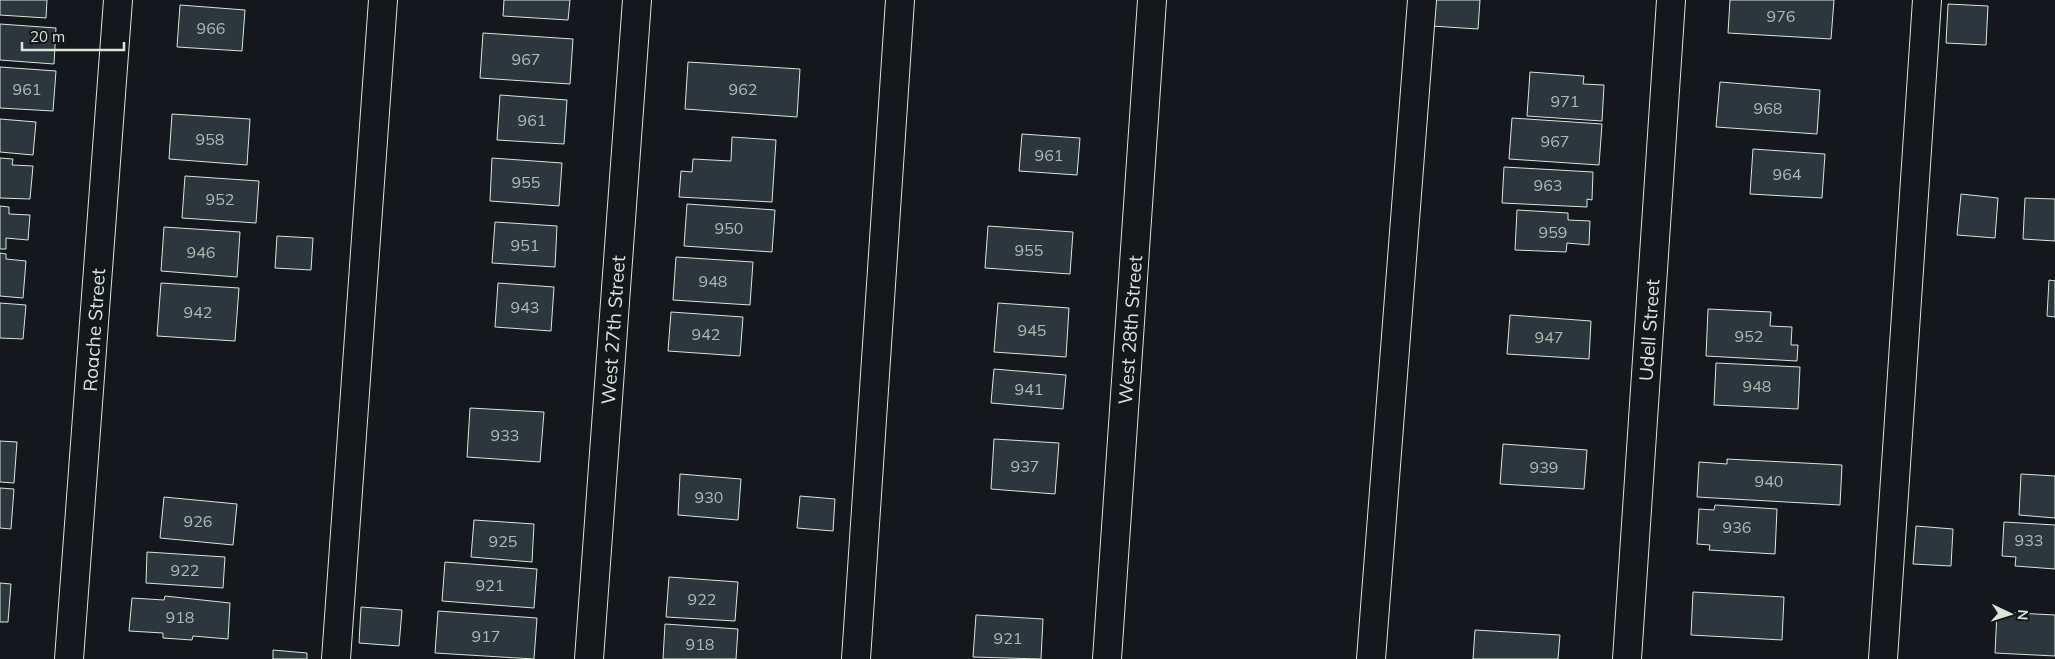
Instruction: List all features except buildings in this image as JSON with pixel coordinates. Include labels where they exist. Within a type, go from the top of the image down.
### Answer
[{"type":"street","name":"Roache Street","points":[[69,659],[118,0]]},
{"type":"street","points":[[336,659],[384,0]]},
{"type":"street","name":"West 27th Street","points":[[588,659],[637,0]]},
{"type":"street","points":[[856,659],[900,0]]},
{"type":"street","name":"West 28th Street","points":[[1107,659],[1152,0]]},
{"type":"street","points":[[1371,659],[1422,0]]},
{"type":"street","name":"Udell Street","points":[[1627,659],[1671,0]]},
{"type":"street","points":[[1883,659],[1927,0]]}]
